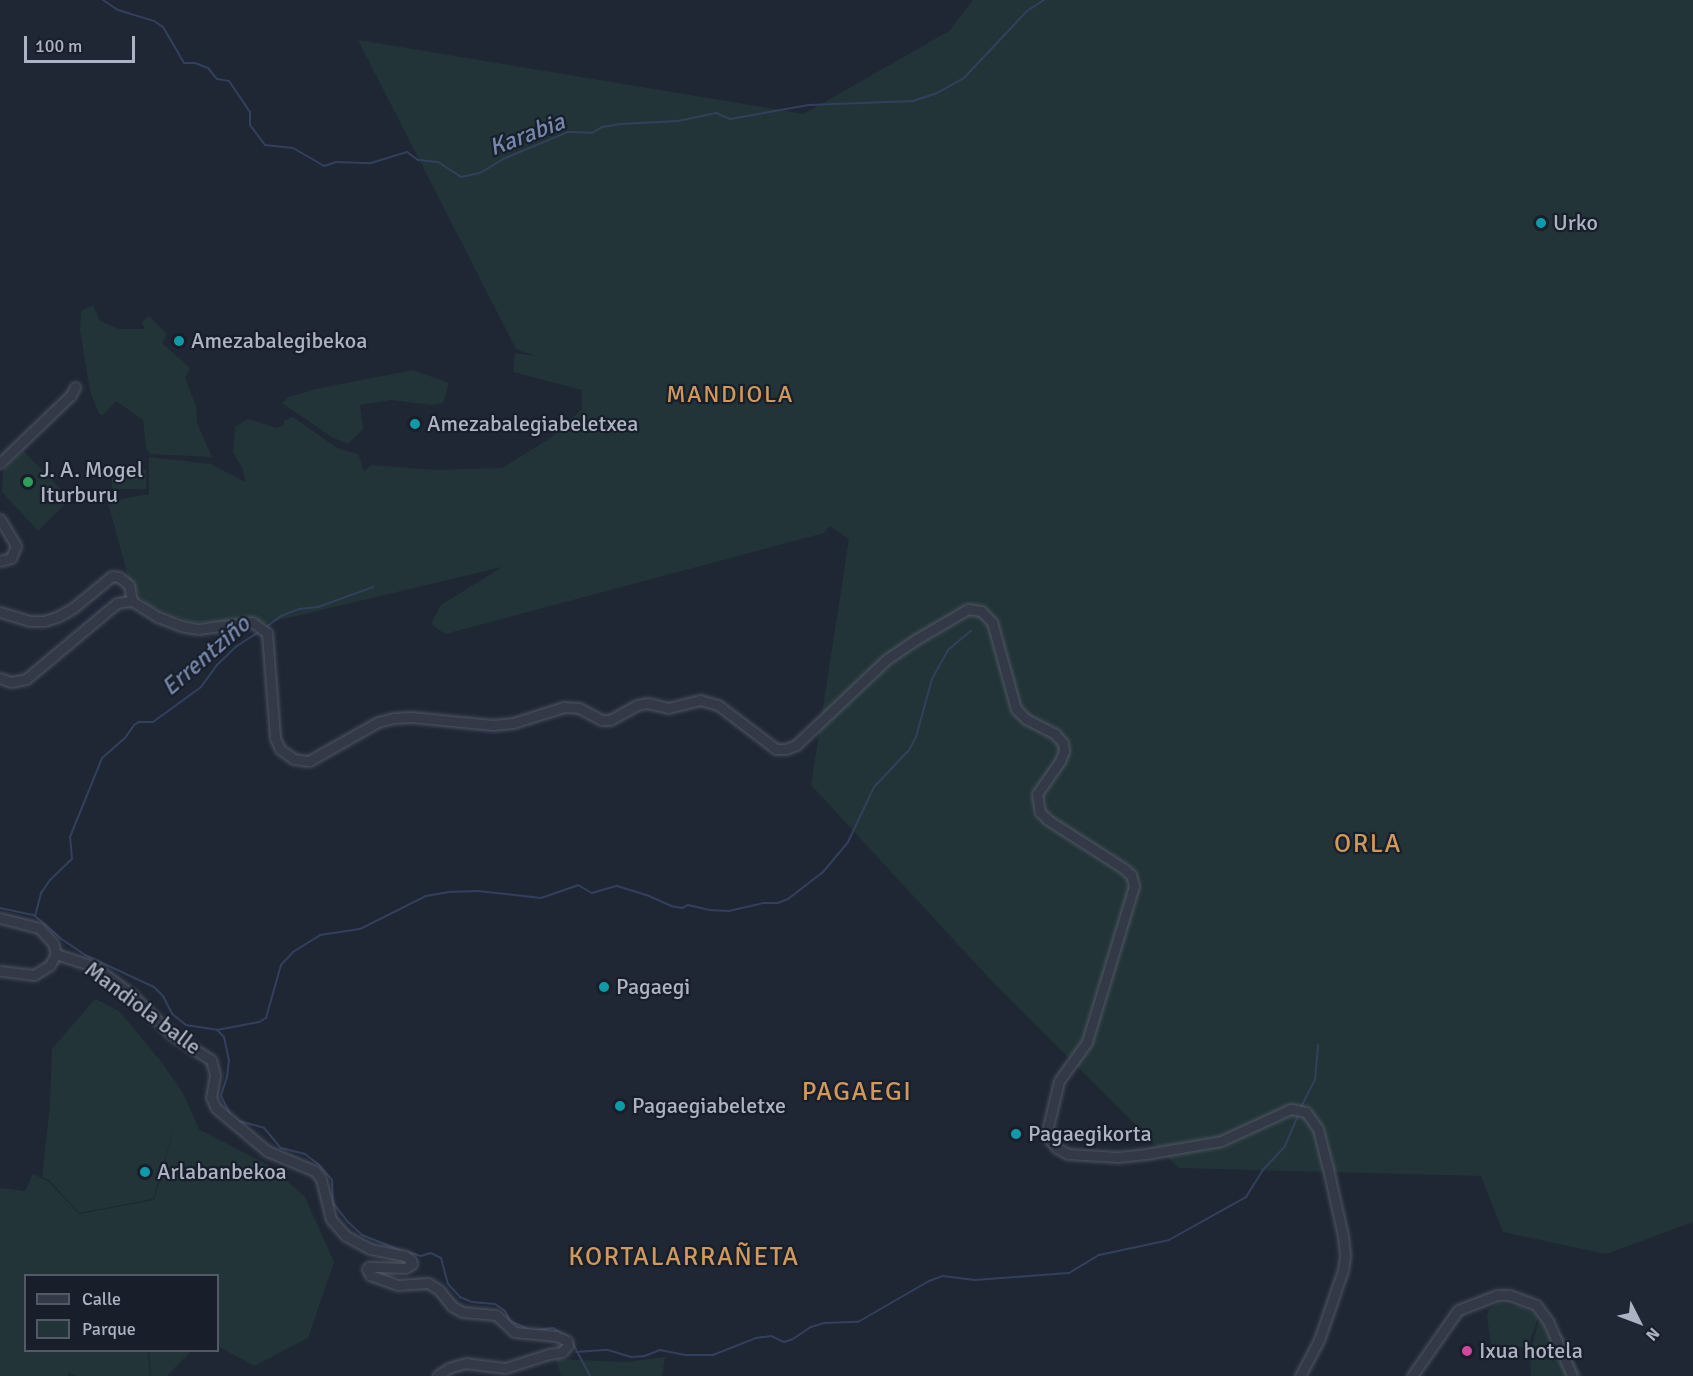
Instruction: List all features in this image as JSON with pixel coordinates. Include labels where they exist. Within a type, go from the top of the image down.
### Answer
[{"type":"street","points":[[0,463],[70,395],[75,387]]},
{"type":"street","points":[[0,519],[16,546],[11,558],[0,561]]},
{"type":"street","points":[[0,612],[30,621],[44,621],[57,617],[73,609],[112,576],[119,577],[129,585],[132,601]]},
{"type":"street","points":[[0,678],[11,682],[26,679],[117,603],[132,601],[158,617],[181,626],[198,628],[252,622],[267,633],[275,738],[280,749],[294,759],[309,761],[378,722],[394,718],[411,717],[493,725],[513,723],[564,707],[579,708],[602,720],[610,720],[637,705],[647,703],[668,708],[700,700],[718,705],[776,749],[786,749],[795,745],[844,698],[905,646],[968,609],[981,611],[992,622],[1016,709],[1026,719],[1055,734],[1063,743],[1064,751],[1060,761],[1037,794],[1040,812],[1048,820],[1131,874],[1134,886],[1087,1042],[1059,1081],[1048,1127],[1050,1140],[1057,1148],[1068,1154],[1118,1157],[1146,1154],[1221,1142],[1291,1109],[1306,1112],[1318,1129],[1343,1236],[1345,1256],[1343,1270],[1319,1340],[1300,1376]]},
{"type":"street","points":[[0,918],[39,928],[53,943],[56,954],[50,965],[34,975],[0,971]]},
{"type":"street","name":"Mandiola balle","points":[[56,954],[94,966],[132,995],[171,1034],[211,1059],[215,1075],[211,1097],[216,1108],[267,1151],[315,1171],[321,1179],[332,1219],[346,1236],[381,1253],[405,1256],[411,1260],[412,1264],[405,1269],[369,1267],[367,1269],[370,1275],[398,1285],[428,1283],[439,1290],[452,1306],[462,1312],[496,1315],[514,1332],[556,1336],[567,1341],[568,1345],[562,1352],[505,1368],[466,1363],[448,1368],[438,1376]]},
{"type":"street","points":[[1412,1376],[1458,1310],[1497,1295],[1509,1295],[1536,1305],[1548,1321],[1572,1376]]},
{"type":"green space","points":[[973,0],[1693,0],[1693,1222],[1606,1254],[1503,1232],[1481,1176],[1179,1168],[988,977],[811,785],[849,539],[830,526],[824,533],[445,634],[431,624],[441,605],[502,567],[267,623],[190,622],[147,605],[129,580],[108,502],[149,494],[149,457],[211,464],[245,482],[243,469],[233,453],[235,427],[248,419],[277,428],[284,425],[284,421],[293,417],[337,448],[358,454],[364,471],[372,465],[435,470],[502,468],[552,437],[582,409],[582,390],[513,372],[515,353],[536,356],[516,349],[358,40],[804,114],[949,31]]},
{"type":"green space","points":[[93,305],[100,321],[118,329],[145,329],[142,322],[149,316],[167,334],[162,343],[190,368],[185,378],[196,406],[197,423],[212,457],[150,454],[146,448],[143,420],[116,401],[103,415],[99,414],[90,391],[80,330],[81,311]]},
{"type":"green space","points":[[413,370],[449,383],[443,403],[432,405],[391,400],[360,405],[363,429],[348,444],[332,437],[282,403],[289,397],[316,389]]},
{"type":"green space","name":"J. A. Mogel Iturburu","points":[[24,451],[70,499],[38,531],[2,492],[3,471]]},
{"type":"green space","name":"J. A. Mogel Iturburu","points":[[112,470],[146,470],[146,489],[112,489]]},
{"type":"green space","points":[[95,999],[119,1011],[163,1064],[183,1093],[199,1129],[194,1127],[270,1166],[305,1197],[334,1262],[308,1338],[254,1366],[219,1347],[219,1274],[24,1274],[24,1352],[148,1352],[150,1376],[76,1376],[69,1373],[67,1376],[0,1376],[0,1188],[25,1191],[33,1174],[48,1181],[79,1214],[154,1200],[177,1118],[153,1199],[79,1213],[49,1180],[42,1177],[50,1105],[52,1049]]},
{"type":"green space","points":[[1498,1303],[1521,1307],[1539,1316],[1527,1348],[1491,1344],[1487,1317],[1489,1309]]},
{"type":"green space","points":[[1540,1316],[1575,1346],[1569,1351],[1583,1376],[1531,1376],[1530,1353]]},
{"type":"green space","points":[[149,1352],[190,1352],[167,1376],[151,1376]]},
{"type":"green space","points":[[665,1357],[662,1376],[561,1376],[556,1359],[626,1362]]},
{"type":"waterway","name":"Karabia","points":[[103,0],[118,10],[154,21],[163,27],[184,63],[195,63],[208,68],[217,79],[229,81],[250,112],[250,125],[265,145],[293,148],[324,166],[336,162],[371,163],[407,152],[418,160],[438,162],[461,177],[480,173],[503,159],[568,132],[592,133],[602,127],[678,121],[716,113],[730,119],[809,105],[913,101],[937,93],[964,78],[1027,11],[1044,0]]},
{"type":"waterway","name":"Errentziño","points":[[265,628],[281,616],[299,609],[318,607],[373,587]]},
{"type":"waterway","name":"Errentziño","points":[[35,916],[41,893],[50,880],[72,859],[70,837],[102,758],[125,738],[134,725],[139,722],[153,722],[201,687],[217,665],[237,646],[260,631]]},
{"type":"waterway","name":"Pagaegi","points":[[217,1030],[259,1022],[266,1018],[281,965],[293,952],[320,935],[360,929],[426,896],[448,892],[478,891],[541,898],[578,885],[592,893],[617,886],[671,906],[682,908],[688,905],[709,910],[729,911],[763,903],[778,903],[788,899],[823,872],[848,842],[874,787],[909,750],[916,737],[932,679],[948,650],[971,631]]},
{"type":"waterway","points":[[0,908],[34,915],[60,938],[85,955],[154,987],[163,996],[172,1014],[186,1025],[217,1030],[224,1037],[229,1060],[221,1096],[231,1116]]},
{"type":"waterway","points":[[1301,1107],[1315,1080],[1318,1045]]},
{"type":"waterway","points":[[576,1352],[608,1350],[631,1357],[645,1356],[660,1350],[686,1355],[713,1355],[756,1338],[771,1336],[784,1342],[811,1327],[824,1323],[858,1322],[929,1281],[943,1276],[975,1280],[1069,1273],[1099,1255],[1169,1240],[1246,1197],[1262,1171],[1285,1146],[1299,1113]]},
{"type":"waterway","points":[[235,1120],[264,1128],[281,1148],[305,1154],[332,1180],[333,1203],[347,1221],[362,1235],[402,1251]]},
{"type":"waterway","points":[[408,1252],[421,1256],[431,1253],[441,1258],[448,1284],[460,1297],[472,1302],[495,1304],[505,1311],[510,1321],[528,1329]]},
{"type":"waterway","points":[[536,1330],[553,1328],[568,1338]]},
{"type":"waterway","points":[[572,1342],[590,1376]]},
{"type":"place","name":"Urko","points":[[1541,223]]},
{"type":"place","name":"Amezabalegibekoa","points":[[179,341]]},
{"type":"place","name":"Amezabalegiabeletxea","points":[[415,424]]},
{"type":"place","name":"J. A. Mogel Iturburu","points":[[28,482]]},
{"type":"place","name":"Pagaegi","points":[[604,987]]},
{"type":"place","name":"Pagaegiabeletxe","points":[[620,1106]]},
{"type":"place","name":"Pagaegikorta","points":[[1016,1134]]},
{"type":"place","name":"Arlabanbekoa","points":[[145,1172]]},
{"type":"place","name":"Ixua hotela","points":[[1467,1351]]},
{"type":"district","name":"MANDIOLA","points":[[730,395]]},
{"type":"district","name":"ORLA","points":[[1368,845]]},
{"type":"district","name":"PAGAEGI","points":[[857,1093]]},
{"type":"district","name":"KORTALARRAÑETA","points":[[684,1258]]}]
